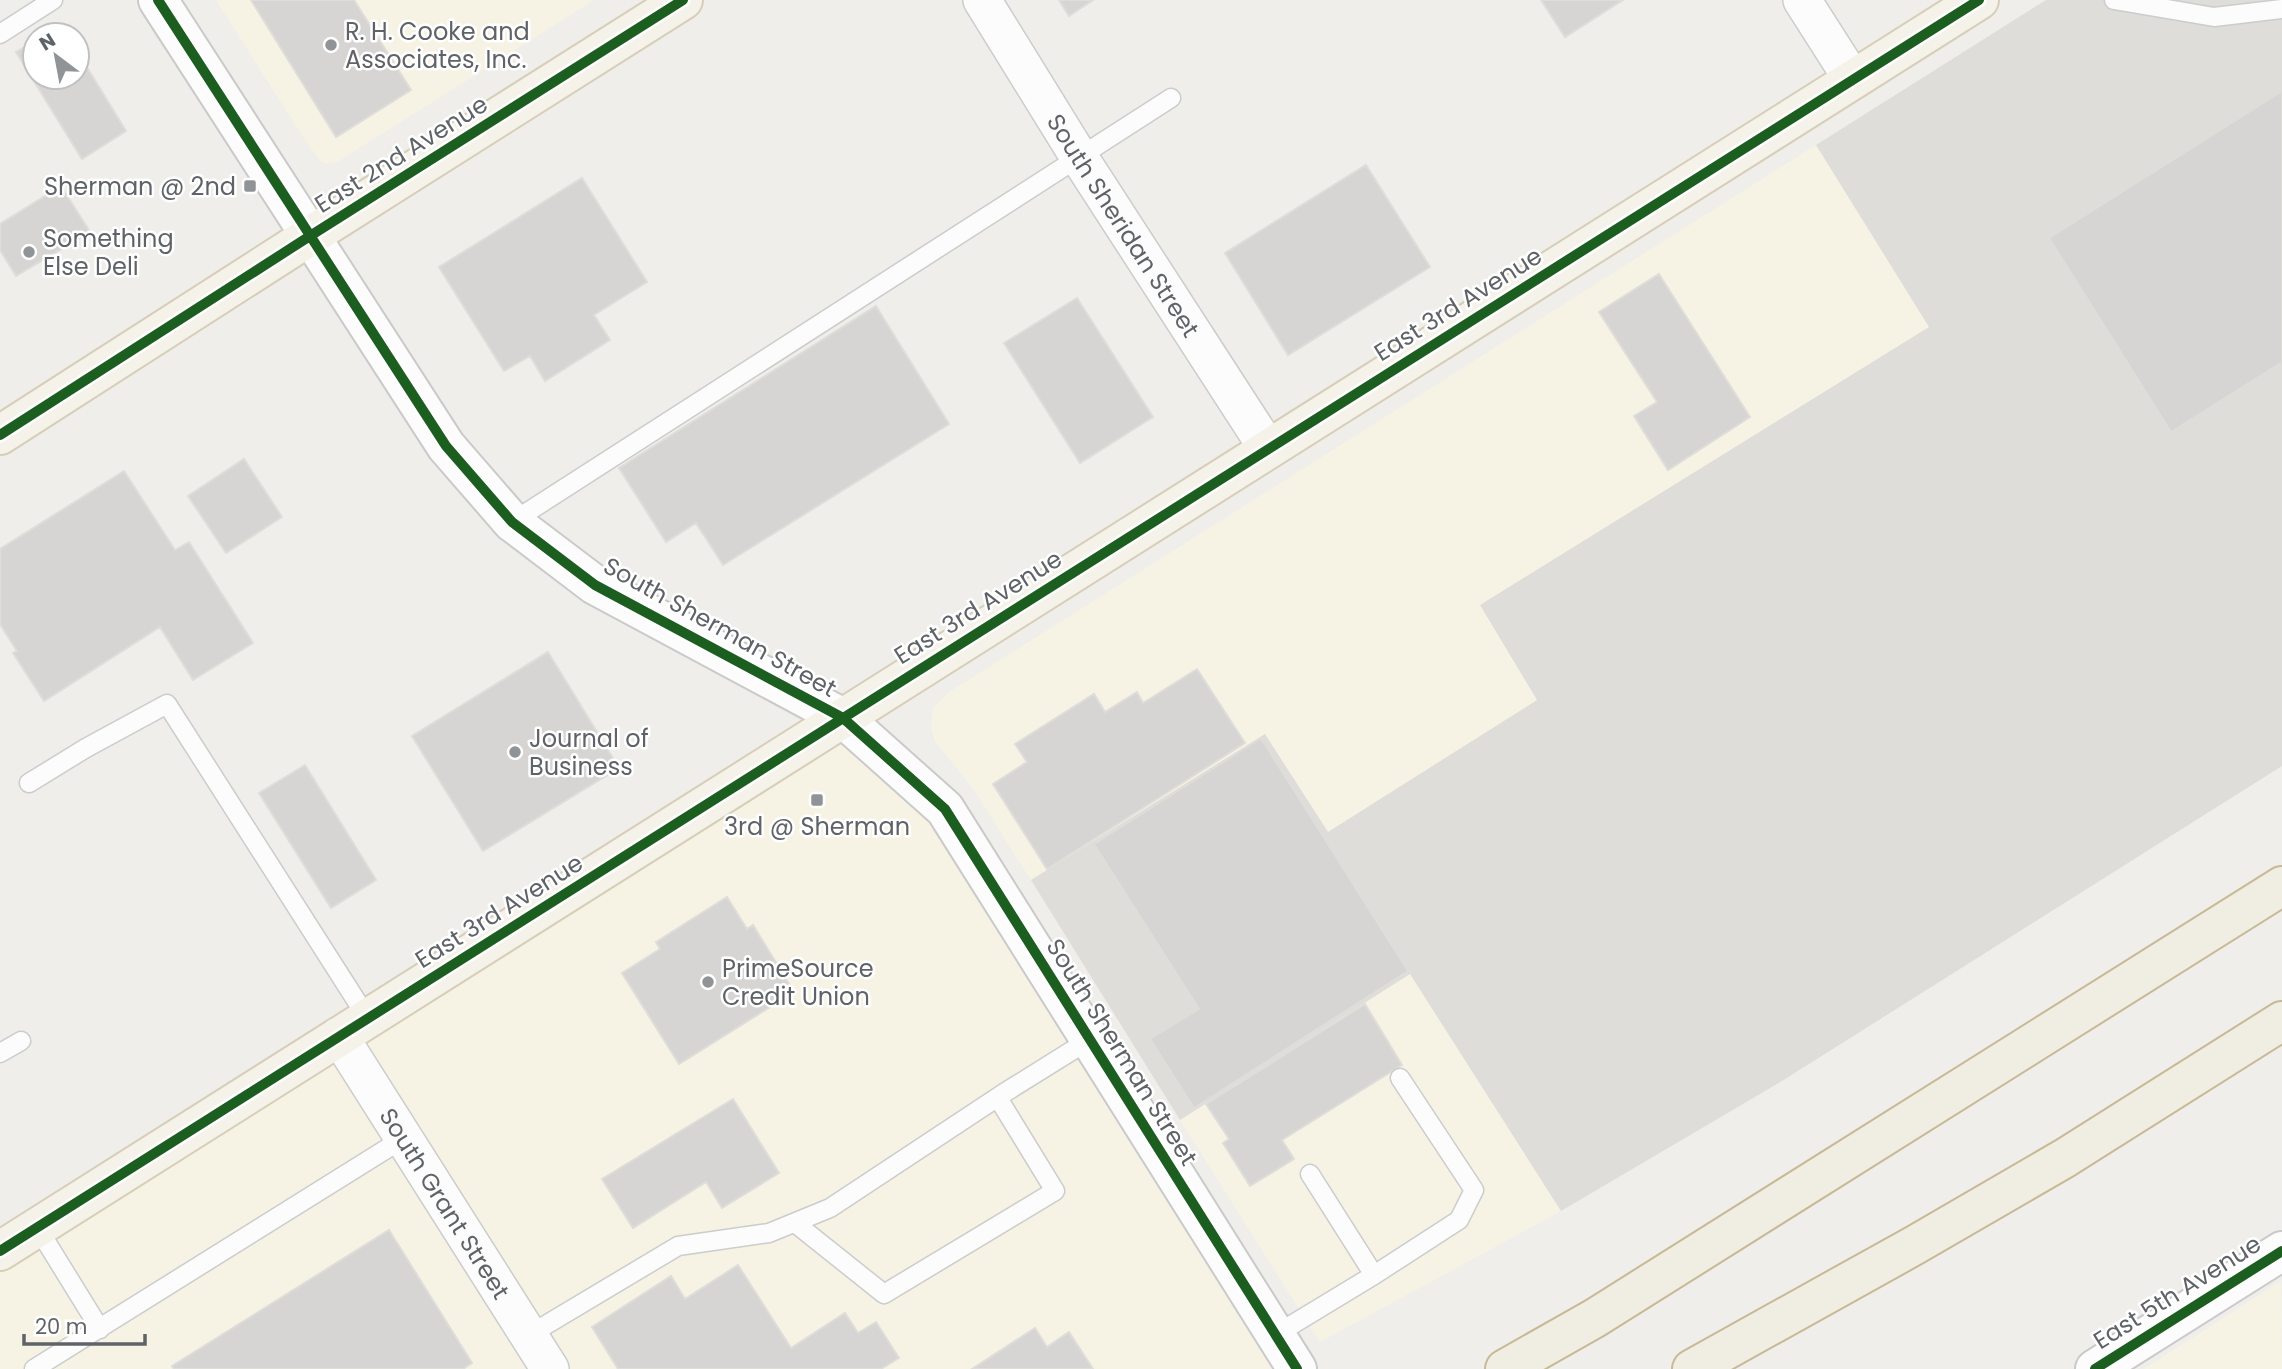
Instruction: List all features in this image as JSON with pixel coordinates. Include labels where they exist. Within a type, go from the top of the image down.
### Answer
[{"type":"highway","points":[[1505,1369],[1595,1318],[2282,887]]},
{"type":"highway","points":[[1692,1369],[2065,1158],[2282,1021]]},
{"type":"main road","name":"East 2nd Avenue","points":[[1,433],[683,0]]},
{"type":"main road","name":"East 3rd Avenue","points":[[0,1251],[1979,0]]},
{"type":"street","name":"South Sherman Street","points":[[158,0],[446,446],[512,522],[595,585],[843,718],[945,809],[1297,1369]]},
{"type":"street","name":"South Sheridan Street","points":[[982,0],[1079,158],[1268,449]]},
{"type":"street","points":[[1802,0],[1853,80]]},
{"type":"street","name":"South Grant Street","points":[[354,1027],[404,1138],[550,1369]]},
{"type":"street","name":"East 5th Avenue","points":[[2095,1369],[2282,1251]]},
{"type":"lane","points":[[0,34],[53,0]]},
{"type":"lane","points":[[2114,0],[2214,17],[2282,9]]},
{"type":"lane","points":[[512,522],[1171,97]]},
{"type":"lane","points":[[29,783],[167,704],[354,1027]]},
{"type":"lane","points":[[529,1335],[678,1245],[769,1233],[830,1208],[1089,1040]]},
{"type":"lane","points":[[0,1053],[21,1041]]},
{"type":"lane","points":[[1275,1335],[1459,1220],[1474,1190],[1400,1078]]},
{"type":"lane","points":[[795,1223],[884,1294],[1055,1191],[998,1098]]},
{"type":"lane","points":[[34,1369],[404,1138]]},
{"type":"lane","points":[[1310,1174],[1374,1275]]},
{"type":"lane","points":[[37,1227],[100,1328]]},
{"type":"shaded area","points":[[216,0],[594,0],[337,162],[326,164],[305,140]]},
{"type":"shaded area","points":[[2046,0],[2282,0],[2282,766],[1782,1081],[1561,1211],[1410,974],[1180,1120],[1031,880],[1265,734],[1328,832],[1537,700],[1480,605],[1929,327],[1816,145]]},
{"type":"shaded area","points":[[1816,145],[1929,327],[1480,605],[1538,700],[1328,832],[1265,734],[1031,880],[974,790],[935,741],[931,726],[933,708],[948,693]]},
{"type":"shaded area","points":[[843,718],[945,809],[1295,1369],[0,1369],[0,1251]]},
{"type":"shaded area","points":[[1410,974],[1561,1211],[1320,1342],[1180,1120]]},
{"type":"shaded area","points":[[2281,1281],[2282,1369],[2144,1369]]},
{"type":"building","name":"R. H. Cooke and Associates, Inc.","points":[[251,0],[354,0],[411,90],[336,137]]},
{"type":"building","points":[[1059,0],[1093,0],[1069,16]]},
{"type":"building","points":[[1541,0],[1623,0],[1565,37]]},
{"type":"building","name":"Something Else Deli","points":[[91,74],[126,131],[82,159],[40,91],[91,91]]},
{"type":"building","points":[[2282,91],[2282,365],[2281,363],[2171,432],[2049,238]]},
{"type":"building","points":[[1366,165],[1430,267],[1288,355],[1225,253]]},
{"type":"building","points":[[582,178],[647,282],[594,315],[610,340],[545,381],[530,356],[504,371],[439,267]]},
{"type":"building","points":[[61,186],[90,232],[16,276],[0,250],[0,224]]},
{"type":"building","points":[[1659,274],[1750,417],[1668,470],[1634,416],[1657,402],[1599,312]]},
{"type":"building","points":[[1077,298],[1153,417],[1080,463],[1004,343]]},
{"type":"building","points":[[876,306],[949,424],[723,565],[696,523],[666,542],[619,468]]},
{"type":"building","points":[[244,459],[282,517],[226,553],[188,496]]},
{"type":"building","points":[[124,471],[175,550],[189,542],[253,643],[193,680],[160,627],[44,701],[13,653],[17,651],[0,624],[0,549]]},
{"type":"building","name":"Journal of Business","points":[[548,652],[619,768],[483,851],[412,736]]},
{"type":"building","points":[[1197,669],[1245,743],[1047,869],[993,784],[1027,762],[1015,744],[1094,694],[1105,712],[1137,692],[1143,703]]},
{"type":"building","points":[[1261,738],[1408,971],[1194,1108],[1150,1039],[1199,1009],[1094,844]]},
{"type":"building","points":[[305,765],[376,880],[331,908],[259,793]]},
{"type":"building","name":"PrimeSource Credit Union","points":[[727,897],[747,929],[753,925],[794,992],[679,1064],[622,973],[660,949],[656,942]]},
{"type":"building","points":[[1365,1004],[1402,1065],[1282,1140],[1294,1159],[1250,1186],[1223,1143],[1229,1139],[1206,1104]]},
{"type":"building","points":[[733,1099],[779,1173],[722,1208],[706,1182],[633,1228],[602,1179]]},
{"type":"building","points":[[389,1230],[472,1363],[463,1369],[174,1369],[172,1366]]},
{"type":"building","points":[[738,1265],[791,1348],[845,1313],[858,1333],[876,1322],[899,1358],[881,1369],[618,1369],[592,1327],[671,1276],[685,1299]]},
{"type":"building","points":[[1035,1328],[1047,1347],[1069,1332],[1093,1369],[972,1369]]},
{"type":"cycle path","points":[[158,0],[446,446],[512,522],[595,585],[843,718],[945,809],[1297,1369]]},
{"type":"cycle path","points":[[0,435],[683,0]]},
{"type":"cycle path","points":[[0,1251],[1979,0]]},
{"type":"cycle path","points":[[2095,1369],[2282,1251]]},
{"type":"place","name":"R. H. Cooke and Associates, Inc.","points":[[331,45]]},
{"type":"place","name":"Sherman @ 2nd","points":[[250,186]]},
{"type":"place","name":"Something Else Deli","points":[[29,252]]},
{"type":"place","name":"Journal of Business","points":[[515,752]]},
{"type":"place","name":"3rd @ Sherman","points":[[817,800]]},
{"type":"place","name":"PrimeSource Credit Union","points":[[708,982]]}]
